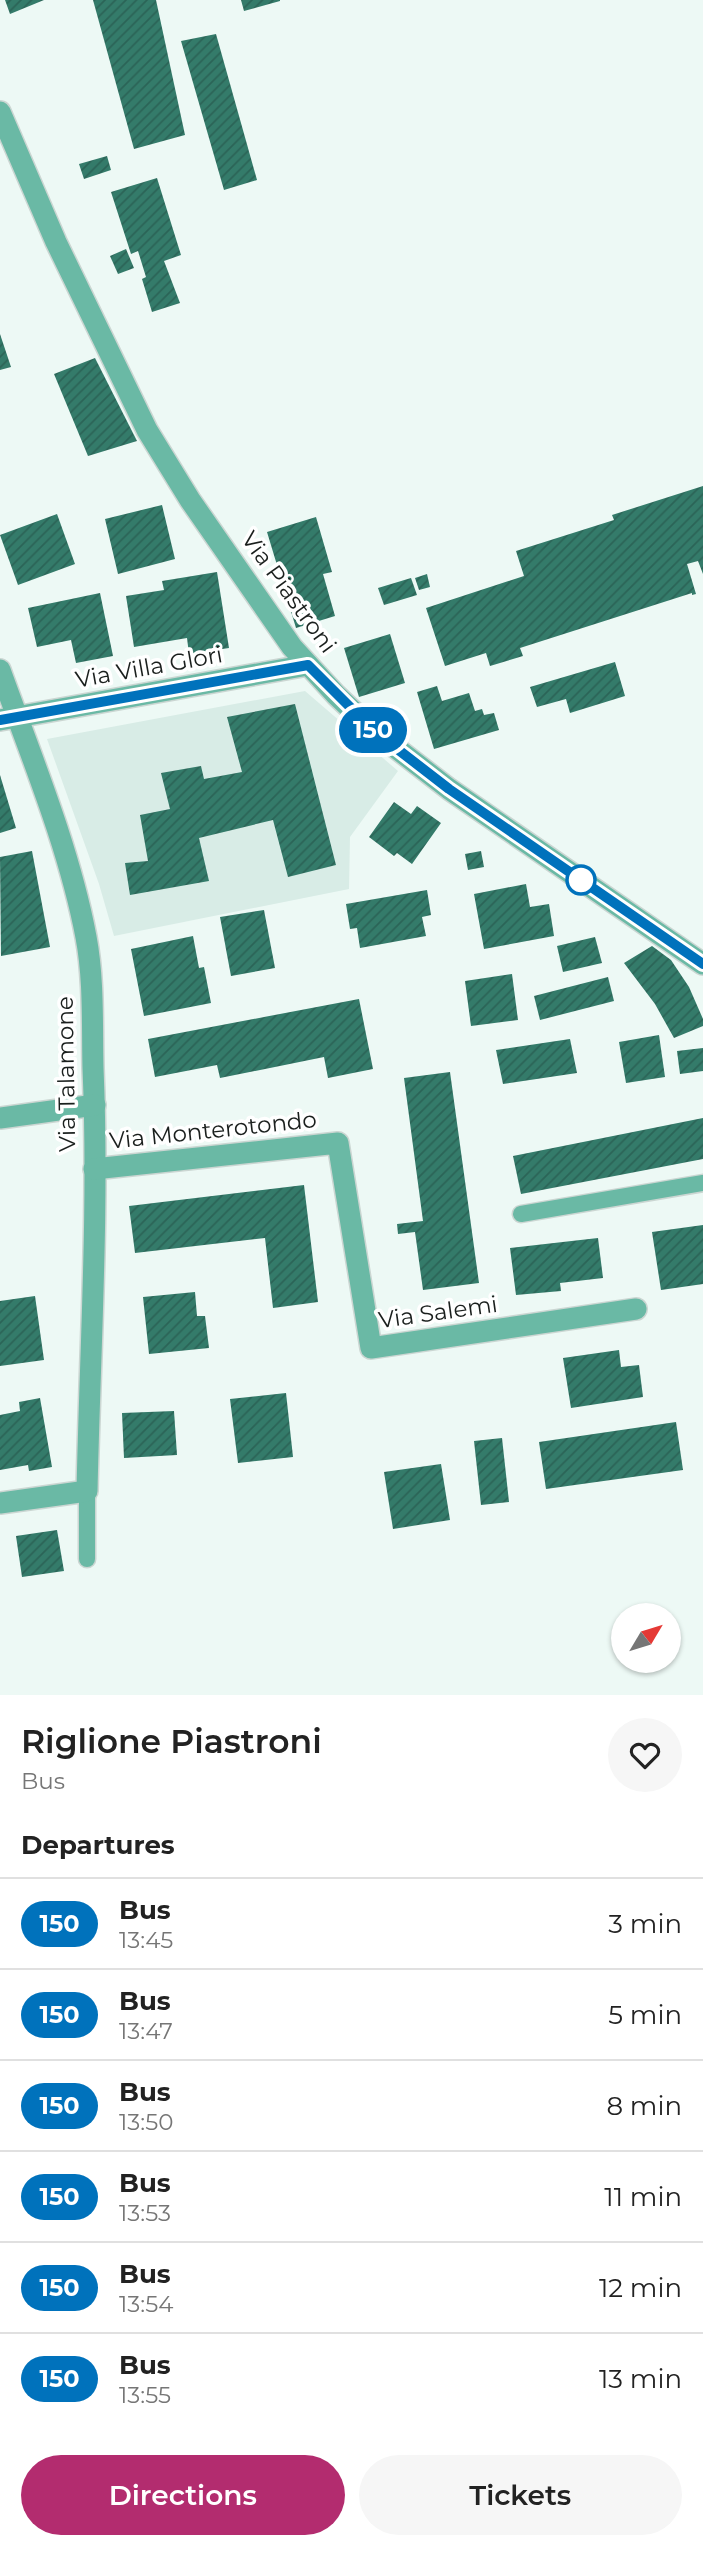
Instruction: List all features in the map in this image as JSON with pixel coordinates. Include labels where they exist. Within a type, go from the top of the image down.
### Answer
[{"type":"street","name":"Via Piastroni","points":[[0,111],[56,242],[147,430],[190,500],[292,647],[374,731],[449,789],[703,964]]},
{"type":"street","name":"Via Villa Glori","points":[[8,719],[308,665]]},
{"type":"street","name":"Via Talamone","points":[[0,670],[8,719],[70,873],[85,934],[90,982],[95,1105],[87,1491]]},
{"type":"street","name":"Via Monterotondo","points":[[0,1118],[95,1105]]},
{"type":"street","name":"Via Monterotondo","points":[[94,1169],[338,1143]]},
{"type":"street","name":"Via Salemi","points":[[338,1143],[371,1348],[636,1309]]},
{"type":"street","points":[[0,1503],[87,1491]]},
{"type":"lane","points":[[521,1214],[703,1183]]},
{"type":"lane","points":[[87,1491],[88,1559]]},
{"type":"shaded area","points":[[305,691],[398,771],[350,837],[349,889],[114,936],[99,884],[47,739]]},
{"type":"building","points":[[5,0],[44,0],[10,14]]},
{"type":"building","points":[[93,0],[156,0],[185,135],[134,149]]},
{"type":"building","points":[[241,0],[280,0],[280,1],[244,11]]},
{"type":"building","points":[[216,34],[257,180],[224,190],[181,41]]},
{"type":"building","points":[[107,156],[111,170],[84,179],[79,164]]},
{"type":"building","points":[[157,178],[181,255],[164,261],[180,303],[152,312],[142,279],[146,277],[138,251],[131,254],[111,192]]},
{"type":"building","points":[[126,249],[134,268],[118,274],[110,256]]},
{"type":"building","points":[[0,334],[11,367],[0,370]]},
{"type":"building","points":[[95,358],[137,441],[88,456],[54,374]]},
{"type":"building","points":[[703,486],[703,574],[698,561],[687,564],[696,594],[692,593],[520,648],[523,656],[490,666],[486,653],[445,666],[426,608],[524,576],[516,551],[614,520],[612,515]]},
{"type":"building","points":[[162,505],[175,559],[118,574],[105,519]]},
{"type":"building","points":[[57,514],[75,564],[18,585],[0,535]]},
{"type":"building","points":[[316,517],[332,572],[323,574],[335,616],[296,628],[267,532]]},
{"type":"building","points":[[217,572],[229,648],[189,654],[187,638],[134,647],[126,596],[164,590],[162,581]]},
{"type":"building","points":[[427,574],[430,587],[419,590],[415,578]]},
{"type":"building","points":[[411,578],[417,595],[384,605],[378,588]]},
{"type":"building","points":[[100,593],[113,656],[76,663],[71,640],[37,647],[28,608]]},
{"type":"building","points":[[390,634],[405,683],[359,697],[344,648]]},
{"type":"building","points":[[615,662],[625,696],[570,713],[566,699],[537,707],[530,687]]},
{"type":"building","points":[[437,686],[442,701],[469,693],[475,711],[482,709],[484,715],[494,713],[499,730],[434,749],[417,692]]},
{"type":"building","points":[[295,704],[336,865],[288,877],[273,820],[199,838],[209,881],[130,895],[125,863],[148,861],[140,815],[170,809],[161,773],[201,766],[204,779],[242,772],[227,717]]},
{"type":"building","points":[[0,775],[16,828],[0,833]]},
{"type":"building","points":[[394,802],[411,814],[417,806],[441,823],[412,864],[397,853],[394,856],[369,837]]},
{"type":"building","points":[[32,851],[50,947],[1,956],[0,857]]},
{"type":"building","points":[[481,851],[484,867],[468,870],[465,854]]},
{"type":"building","points":[[526,884],[530,907],[549,904],[554,936],[484,949],[474,894]]},
{"type":"building","points":[[427,890],[431,915],[422,917],[426,936],[360,948],[357,928],[350,929],[346,904]]},
{"type":"building","points":[[264,910],[275,968],[231,976],[220,917]]},
{"type":"building","points":[[193,936],[199,968],[204,967],[211,1003],[144,1016],[131,949]]},
{"type":"building","points":[[595,937],[602,963],[563,972],[557,946]]},
{"type":"building","points":[[652,946],[671,960],[689,987],[703,1019],[703,1026],[674,1038],[655,1004],[624,963]]},
{"type":"building","points":[[512,974],[518,1020],[471,1026],[465,981]]},
{"type":"building","points":[[608,977],[614,1001],[540,1020],[534,996]]},
{"type":"building","points":[[359,999],[373,1069],[328,1078],[324,1057],[220,1078],[217,1065],[155,1077],[148,1039]]},
{"type":"building","points":[[659,1035],[665,1077],[626,1083],[619,1042]]},
{"type":"building","points":[[570,1039],[577,1073],[503,1084],[496,1050]]},
{"type":"building","points":[[703,1048],[703,1071],[680,1074],[677,1051]]},
{"type":"building","points":[[450,1072],[479,1283],[423,1290],[415,1232],[398,1234],[397,1224],[423,1221],[404,1078]]},
{"type":"building","points":[[703,1118],[703,1159],[521,1194],[513,1156]]},
{"type":"building","points":[[304,1185],[318,1302],[273,1308],[265,1238],[135,1253],[129,1206]]},
{"type":"building","points":[[703,1225],[703,1284],[661,1290],[652,1232]]},
{"type":"building","points":[[598,1238],[603,1278],[560,1283],[561,1291],[516,1295],[510,1248]]},
{"type":"building","points":[[195,1292],[197,1316],[205,1316],[209,1348],[149,1354],[143,1297]]},
{"type":"building","points":[[35,1296],[44,1360],[0,1366],[0,1301]]},
{"type":"building","points":[[619,1350],[621,1367],[639,1365],[643,1397],[571,1408],[563,1358]]},
{"type":"building","points":[[286,1393],[293,1457],[238,1463],[230,1399]]},
{"type":"building","points":[[40,1398],[52,1467],[29,1471],[28,1465],[0,1470],[0,1415],[20,1411],[19,1402]]},
{"type":"building","points":[[174,1411],[177,1455],[124,1458],[122,1413]]},
{"type":"building","points":[[676,1422],[683,1470],[546,1489],[539,1442]]},
{"type":"building","points":[[502,1438],[509,1502],[481,1505],[474,1441]]},
{"type":"building","points":[[441,1464],[450,1520],[393,1529],[384,1472]]},
{"type":"building","points":[[57,1530],[64,1571],[22,1577],[16,1536]]},
{"type":"bus line","name":"150","points":[[0,720],[308,665],[374,731],[449,789],[703,964]]}]
